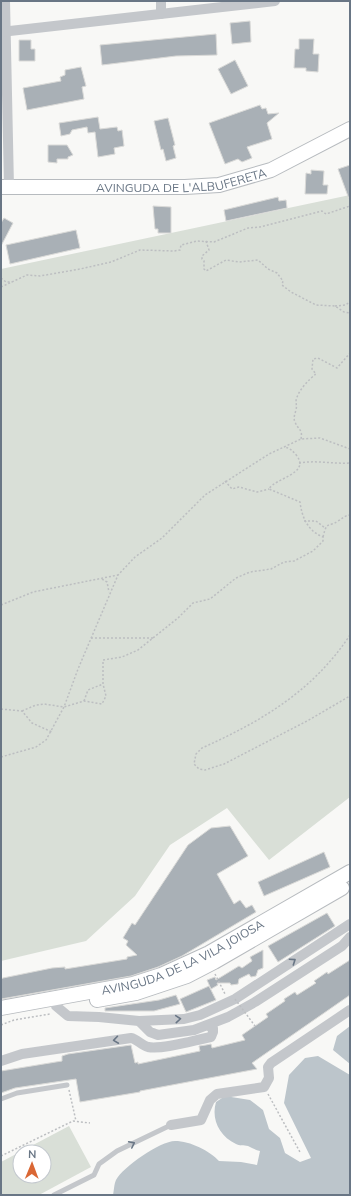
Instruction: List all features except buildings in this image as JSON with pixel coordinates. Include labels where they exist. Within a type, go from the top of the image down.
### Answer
[{"type":"main road","name":"AVINGUDA DE L'ALBUFERETA","points":[[5,187],[185,187],[219,185],[271,170],[348,131]]},
{"type":"main road","name":"AVINGUDA DE LA VILA JOIOSA","points":[[1,1008],[133,984],[161,975],[209,953],[350,872]]},
{"type":"main road","name":"AVINGUDA DE LA VILA JOIOSA","points":[[1,1019],[136,993],[187,976],[214,962],[350,883]]},
{"type":"street","points":[[5,1],[3,31],[5,187]]},
{"type":"street","points":[[161,1],[161,14]]},
{"type":"street","points":[[3,31],[275,1]]},
{"type":"street","points":[[59,1009],[68,1016],[139,1021],[184,1019],[200,1015],[231,999],[350,924]]},
{"type":"street","points":[[139,1021],[150,1032],[158,1035],[168,1035],[209,1026],[228,1018],[255,1002],[342,946],[350,937]]},
{"type":"street","points":[[171,1125],[201,1120],[210,1100],[217,1094],[264,1087],[269,1078],[268,1068],[271,1063],[350,1010]]},
{"type":"street","points":[[158,1035],[156,1026],[160,1021]]},
{"type":"street","points":[[1,1062],[22,1054],[131,1038],[146,1046],[153,1047],[181,1043],[210,1037],[214,1032],[213,1028],[209,1026]]},
{"type":"lane","points":[[1,1099],[16,1093],[67,1085]]},
{"type":"lane","points":[[54,1195],[94,1175],[99,1164],[117,1151],[171,1125]]},
{"type":"path","points":[[1,287],[27,275],[49,275],[96,266],[140,250],[180,250],[181,245],[197,241],[214,242],[248,228],[260,227],[322,212],[326,214],[350,206]]},
{"type":"path","points":[[206,241],[209,250],[202,256],[204,261],[204,269],[206,271],[226,260],[239,262],[258,260],[268,269],[277,273],[282,281],[282,285],[291,292],[316,305],[346,305],[350,301]]},
{"type":"path","points":[[1,278],[6,282],[13,282]]},
{"type":"path","points":[[334,306],[344,312],[350,313]]},
{"type":"path","points":[[301,439],[302,432],[295,424],[294,418],[297,405],[296,401],[299,391],[316,374],[312,369],[313,359],[318,358],[337,368],[350,353]]},
{"type":"path","points":[[1,757],[36,747],[46,740],[52,732],[64,707],[118,575],[135,557],[162,538],[205,495],[269,454],[301,439],[320,438],[350,449]]},
{"type":"path","points":[[269,489],[272,484],[296,472],[299,463],[298,457],[290,449],[284,447]]},
{"type":"path","points":[[299,463],[310,461],[321,463],[350,463]]},
{"type":"path","points":[[225,481],[232,489],[239,487],[257,492],[269,489],[300,502],[304,521],[314,533],[323,537]]},
{"type":"path","points":[[1,709],[22,711],[36,704],[50,703],[64,707],[84,701],[102,704],[106,696],[103,684],[104,660],[122,657],[138,650],[178,618],[193,603],[210,599],[236,578],[250,572],[271,569],[284,562],[294,561],[313,551],[322,541],[326,528],[329,524],[337,522],[344,516],[350,515]]},
{"type":"path","points":[[304,521],[316,521],[326,528]]},
{"type":"path","points":[[1,605],[33,592],[118,575]]},
{"type":"path","points":[[100,578],[107,582],[109,594]]},
{"type":"path","points":[[350,635],[343,646],[311,681],[272,713],[202,748],[196,754],[194,764],[199,769],[205,770],[224,764],[350,696]]},
{"type":"path","points":[[91,638],[154,638]]},
{"type":"path","points":[[84,701],[88,690],[103,684]]},
{"type":"path","points":[[22,711],[32,723],[52,732]]},
{"type":"path","points":[[215,974],[231,999],[255,1026]]},
{"type":"path","points":[[1,1025],[14,1020],[59,1009]]},
{"type":"path","points":[[67,1085],[72,1097],[76,1121]]},
{"type":"path","points":[[264,1087],[300,1152]]},
{"type":"path","points":[[1,1156],[76,1121],[90,1123]]},
{"type":"shaded area","points":[[350,195],[350,797],[269,860],[227,808],[170,845],[135,896],[86,941],[1,961],[1,269]]},
{"type":"shaded area","points":[[350,1026],[350,1064],[333,1050],[337,1036]]},
{"type":"shaded area","points":[[318,1056],[350,1075],[350,1195],[113,1195],[116,1180],[126,1168],[142,1156],[168,1142],[181,1141],[199,1147],[219,1161],[241,1162],[257,1165],[260,1151],[248,1146],[237,1145],[230,1141],[221,1132],[218,1126],[215,1115],[216,1102],[225,1096],[250,1100],[263,1110],[269,1129],[280,1138],[285,1153],[300,1162],[311,1158],[284,1103],[289,1075],[305,1058]]},
{"type":"shaded area","points":[[69,1126],[91,1167],[39,1195],[1,1195],[1,1162],[12,1156],[12,1184],[52,1184],[52,1144],[35,1144]]}]
